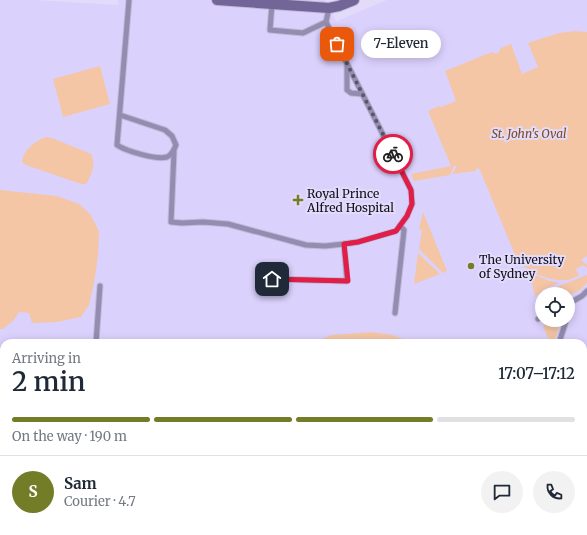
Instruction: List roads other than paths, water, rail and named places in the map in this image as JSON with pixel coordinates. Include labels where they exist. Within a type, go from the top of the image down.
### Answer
[{"type":"street","points":[[217,0],[329,8],[340,6],[354,0]]},
{"type":"lane","points":[[129,0],[117,146],[125,150],[158,157],[167,157],[174,152]]},
{"type":"lane","points":[[272,4],[270,30],[303,33],[326,22]]},
{"type":"lane","points":[[120,115],[165,130],[174,140],[176,145],[174,152],[171,222],[228,224],[306,245],[325,246],[358,242],[396,231],[407,216],[412,204],[411,190],[326,22],[329,8]]},
{"type":"lane","points":[[347,63],[347,90],[351,93],[362,94]]},
{"type":"lane","points":[[395,314],[404,230],[400,226]]},
{"type":"lane","points":[[272,279],[348,281],[344,244]]},
{"type":"lane","points":[[96,339],[100,286]]},
{"type":"lane","points":[[575,300],[587,291]]},
{"type":"lane","points":[[560,339],[564,327]]},
{"type":"place","name":"7-Eleven","points":[[337,44]]},
{"type":"place","name":"Royal Prince Alfred Hospital","points":[[298,200]]},
{"type":"place","name":"The University of Sydney","points":[[471,266]]},
{"type":"park label","name":"St. John's Oval","points":[[529,133]]}]
